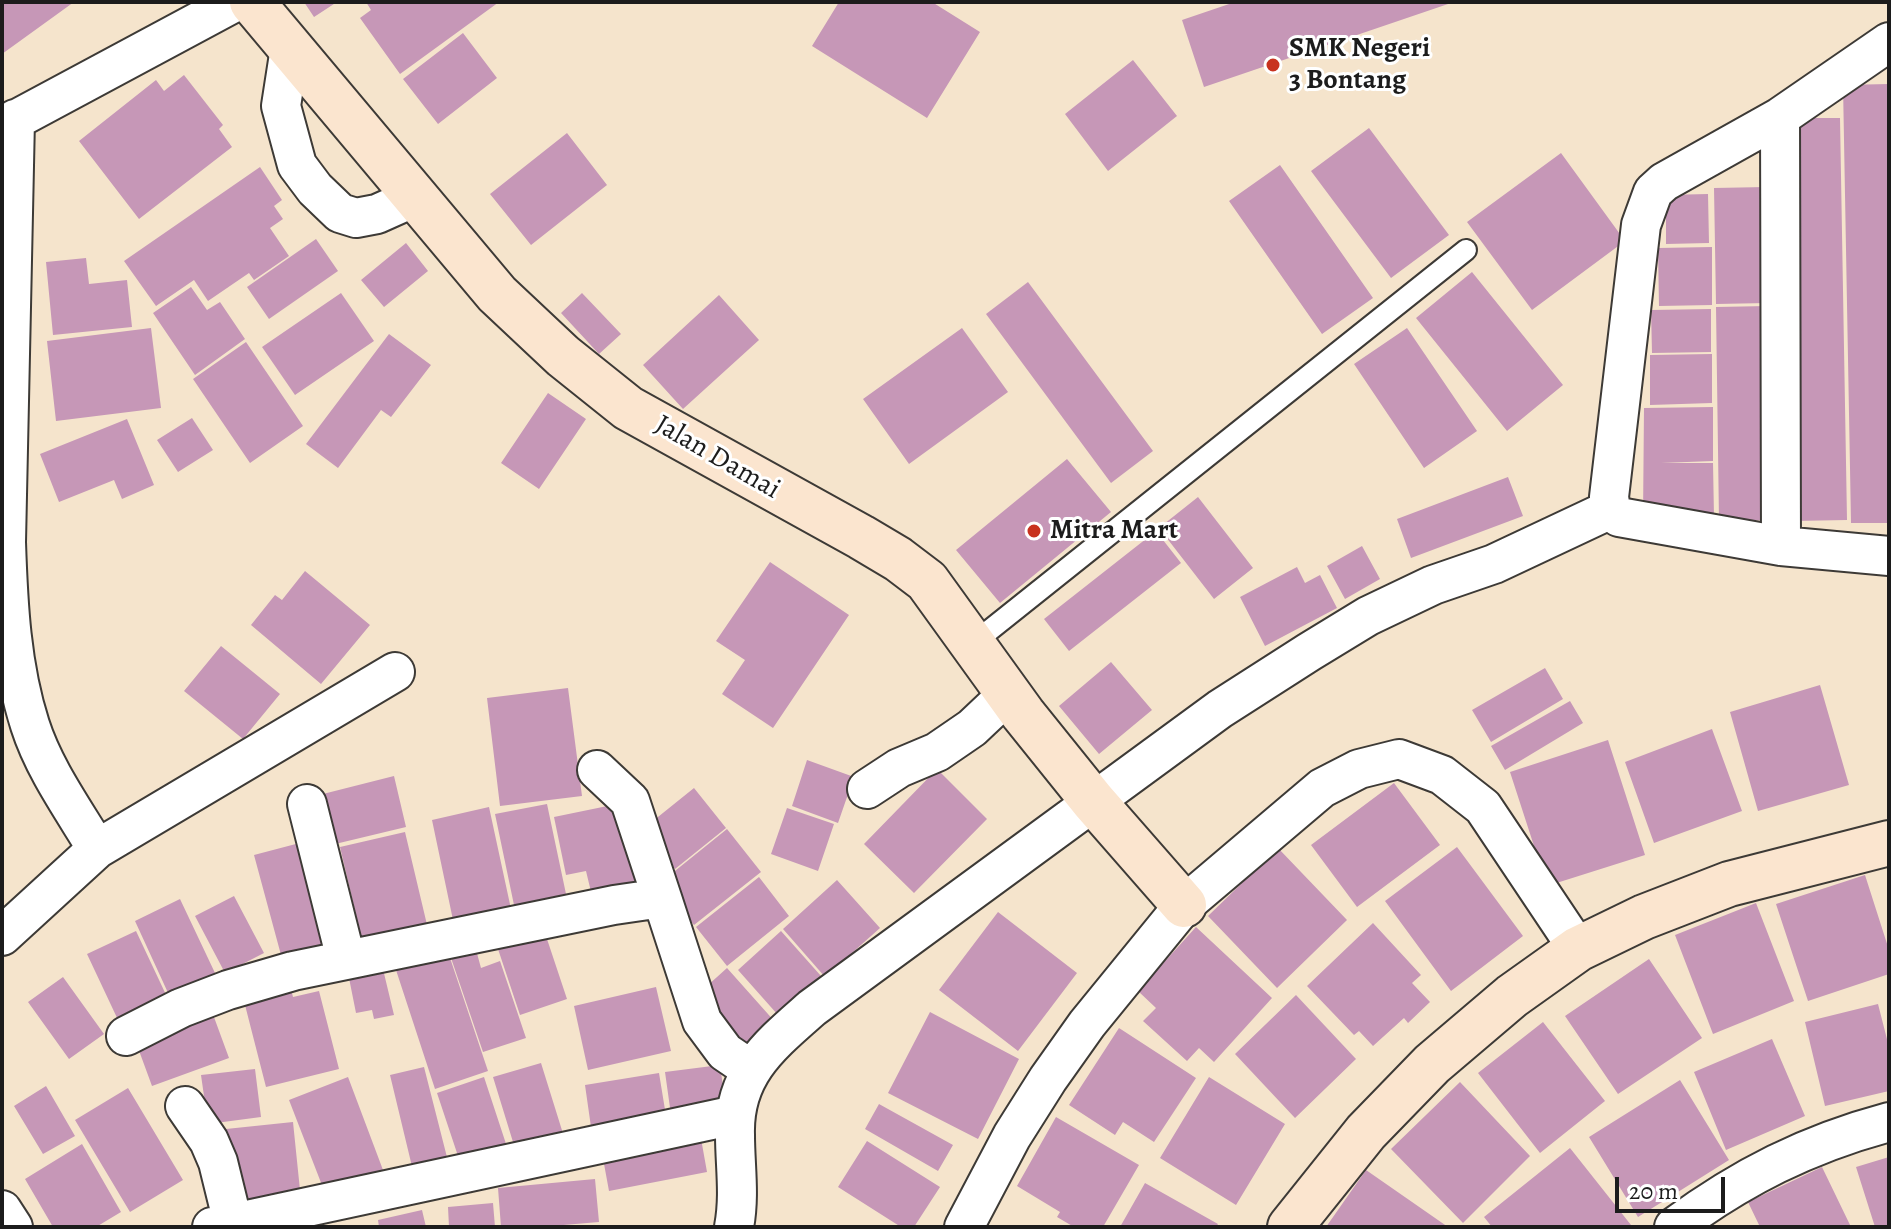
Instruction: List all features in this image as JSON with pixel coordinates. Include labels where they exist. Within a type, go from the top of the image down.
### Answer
[{"type":"street","points":[[97,849],[50,773],[30,725],[16,669],[9,612],[6,542],[8,123],[235,2]]},
{"type":"street","name":"Jalan Damai","points":[[252,2],[497,294],[563,356],[628,408],[898,559],[927,581],[1008,694],[1093,801],[1184,905]]},
{"type":"street","points":[[1889,42],[1780,117],[1664,182],[1653,192],[1641,225],[1609,497],[1611,509],[1619,517],[1781,546],[1889,556]]},
{"type":"street","points":[[290,48],[281,106],[297,165],[315,189],[340,213],[356,218],[377,214],[415,197]]},
{"type":"street","points":[[1780,117],[1781,546]]},
{"type":"street","points":[[734,1227],[739,1190],[735,1115],[740,1092],[750,1069],[775,1040],[812,1008],[1220,709],[1368,616],[1433,585],[1494,564],[1611,509]]},
{"type":"street","points":[[2,936],[97,849],[395,672]]},
{"type":"street","points":[[867,789],[899,768],[937,752],[972,728],[1008,694]]},
{"type":"street","points":[[964,1227],[1012,1136],[1048,1079],[1087,1024],[1184,905],[1322,788],[1359,769],[1399,759],[1442,775],[1483,807],[1578,949]]},
{"type":"street","points":[[597,770],[625,793],[630,801],[702,1021],[725,1052],[750,1069]]},
{"type":"street","points":[[307,804],[346,959]]},
{"type":"street","points":[[1290,1227],[1366,1132],[1432,1064],[1512,996],[1578,949],[1644,917],[1729,884],[1889,843]]},
{"type":"street","points":[[126,1036],[181,1008],[293,971],[614,905],[662,898]]},
{"type":"street","points":[[185,1106],[209,1141],[218,1162],[226,1226],[735,1115]]},
{"type":"street","points":[[1674,1227],[1743,1179],[1793,1154],[1889,1122]]},
{"type":"street","points":[[2,1210],[13,1227]]},
{"type":"lane","points":[[971,645],[1466,250]]},
{"type":"building","points":[[2,2],[74,2],[2,54]]},
{"type":"building","points":[[304,2],[337,2],[314,17]]},
{"type":"building","points":[[366,2],[499,2],[400,74],[360,18],[371,10]]},
{"type":"building","points":[[839,2],[932,2],[980,32],[927,118],[812,46]]},
{"type":"building","points":[[1235,2],[1451,3],[1204,87],[1182,20]]},
{"type":"building","points":[[463,33],[497,78],[438,124],[403,79]]},
{"type":"building","points":[[1133,60],[1177,116],[1108,171],[1065,114]]},
{"type":"building","points":[[184,75],[223,125],[219,129],[232,147],[139,219],[79,141],[156,80],[164,91]]},
{"type":"building","points":[[1889,84],[1889,523],[1851,523],[1843,85]]},
{"type":"building","points":[[1786,118],[1840,118],[1847,520],[1793,521]]},
{"type":"building","points":[[1369,128],[1449,235],[1391,278],[1311,171]]},
{"type":"building","points":[[567,133],[607,185],[531,245],[490,194]]},
{"type":"building","points":[[1561,153],[1625,241],[1532,310],[1467,222]]},
{"type":"building","points":[[1280,165],[1373,298],[1322,334],[1229,201]]},
{"type":"building","points":[[260,167],[282,200],[274,206],[283,219],[270,228],[289,256],[254,280],[249,273],[208,301],[194,280],[156,306],[124,261]]},
{"type":"building","points":[[1766,187],[1768,303],[1716,304],[1714,188]]},
{"type":"building","points":[[1708,194],[1709,243],[1666,244],[1666,195]]},
{"type":"building","points":[[316,239],[338,271],[269,319],[247,287]]},
{"type":"building","points":[[406,243],[428,271],[384,307],[361,280]]},
{"type":"building","points":[[1712,247],[1712,305],[1659,306],[1658,248]]},
{"type":"building","points":[[86,258],[89,284],[127,280],[132,327],[53,335],[46,262]]},
{"type":"building","points":[[1472,272],[1563,385],[1507,431],[1416,318]]},
{"type":"building","points":[[1028,282],[1153,451],[1111,483],[986,314]]},
{"type":"building","points":[[191,287],[207,310],[220,302],[245,339],[195,375],[153,313]]},
{"type":"building","points":[[341,293],[374,341],[295,395],[262,347]]},
{"type":"building","points":[[582,293],[621,334],[599,354],[561,313]]},
{"type":"building","points":[[719,295],[759,340],[683,409],[643,365]]},
{"type":"building","points":[[1768,306],[1772,520],[1719,521],[1716,307]]},
{"type":"building","points":[[1711,309],[1711,352],[1652,353],[1651,310]]},
{"type":"building","points":[[151,328],[161,408],[56,421],[47,341]]},
{"type":"building","points":[[962,328],[1008,392],[909,464],[863,399]]},
{"type":"building","points":[[1407,328],[1477,431],[1424,468],[1354,364]]},
{"type":"building","points":[[389,334],[431,365],[391,417],[381,410],[338,468],[306,444]]},
{"type":"building","points":[[246,342],[303,426],[250,463],[193,379]]},
{"type":"building","points":[[1712,354],[1712,403],[1650,405],[1650,355]]},
{"type":"building","points":[[548,393],[586,419],[539,489],[501,463]]},
{"type":"building","points":[[1713,407],[1713,461],[1661,463],[1713,463],[1714,517],[1643,518],[1644,408]]},
{"type":"building","points":[[192,418],[213,450],[178,472],[157,440]]},
{"type":"building","points":[[127,419],[154,485],[122,499],[114,480],[59,502],[40,454]]},
{"type":"building","name":"Mitra Mart","points":[[1067,459],[1111,512],[1000,603],[956,550]]},
{"type":"building","points":[[1508,477],[1523,516],[1411,558],[1397,519]]},
{"type":"building","points":[[1198,497],[1253,568],[1214,599],[1159,528]]},
{"type":"building","points":[[1156,531],[1181,563],[1069,651],[1044,619]]},
{"type":"building","points":[[1362,546],[1380,579],[1345,599],[1327,566]]},
{"type":"building","points":[[770,562],[849,615],[773,728],[722,694],[745,660],[716,641]]},
{"type":"building","points":[[1297,567],[1305,583],[1320,575],[1337,608],[1265,646],[1240,597]]},
{"type":"building","points":[[305,571],[370,625],[321,684],[251,625],[275,595],[282,600]]},
{"type":"building","points":[[221,646],[280,694],[243,739],[184,691]]},
{"type":"building","points":[[1111,662],[1152,710],[1099,754],[1059,706]]},
{"type":"building","points":[[1545,668],[1563,699],[1491,742],[1472,710]]},
{"type":"building","points":[[1820,685],[1849,785],[1758,811],[1730,712]]},
{"type":"building","points":[[568,688],[582,796],[500,806],[487,698]]},
{"type":"building","points":[[1570,701],[1583,723],[1505,770],[1491,746]]},
{"type":"building","points":[[1712,729],[1742,811],[1654,843],[1625,762]]},
{"type":"building","points":[[1608,740],[1645,855],[1547,886],[1510,772]]},
{"type":"building","points":[[807,760],[854,777],[838,823],[792,806]]},
{"type":"building","points":[[937,769],[987,819],[914,893],[864,844]]},
{"type":"building","points":[[394,776],[406,827],[331,845],[319,795]]},
{"type":"building","points":[[1394,783],[1440,845],[1357,907],[1311,845]]},
{"type":"building","points":[[694,788],[726,828],[675,869],[643,829]]},
{"type":"building","points":[[622,803],[639,886],[592,896],[586,871],[566,875],[554,817]]},
{"type":"building","points":[[547,804],[566,894],[514,905],[495,814]]},
{"type":"building","points":[[489,807],[511,909],[453,920],[432,820]]},
{"type":"building","points":[[787,808],[834,824],[818,871],[771,854]]},
{"type":"building","points":[[727,829],[761,872],[694,925],[660,883]]},
{"type":"building","points":[[405,832],[428,929],[363,945],[340,847]]},
{"type":"building","points":[[311,840],[339,940],[281,955],[254,855]]},
{"type":"building","points":[[1457,847],[1523,936],[1451,991],[1385,901]]},
{"type":"building","points":[[1278,848],[1347,920],[1277,988],[1208,916]]},
{"type":"building","points":[[1865,875],[1889,950],[1889,974],[1808,1001],[1776,904]]},
{"type":"building","points":[[759,877],[789,916],[727,966],[696,927]]},
{"type":"building","points":[[837,880],[880,928],[825,977],[783,929]]},
{"type":"building","points":[[234,896],[264,953],[225,973],[195,916]]},
{"type":"building","points":[[180,899],[215,973],[169,995],[135,921]]},
{"type":"building","points":[[1756,903],[1794,1001],[1713,1034],[1675,935]]},
{"type":"building","points":[[998,912],[1077,973],[1018,1051],[939,990]]},
{"type":"building","points":[[1373,923],[1421,975],[1412,983],[1430,1002],[1408,1023],[1404,1018],[1373,1046],[1359,1031],[1354,1035],[1307,986]]},
{"type":"building","points":[[543,927],[567,999],[520,1015],[496,943]]},
{"type":"building","points":[[1196,927],[1272,998],[1214,1062],[1199,1048],[1187,1061],[1143,1021],[1156,1008],[1138,991]]},
{"type":"building","points":[[136,931],[168,999],[119,1022],[87,954]]},
{"type":"building","points":[[781,931],[821,976],[778,1015],[738,970]]},
{"type":"building","points":[[475,946],[481,968],[500,961],[526,1038],[483,1052],[450,955]]},
{"type":"building","points":[[448,952],[488,1071],[435,1089],[396,970]]},
{"type":"building","points":[[1649,959],[1702,1038],[1618,1094],[1565,1016]]},
{"type":"building","points":[[382,965],[394,1015],[374,1019],[372,1010],[356,1013],[348,973]]},
{"type":"building","points":[[727,968],[776,1023],[745,1050],[697,995]]},
{"type":"building","points":[[63,977],[104,1034],[69,1059],[28,1002]]},
{"type":"building","points":[[290,985],[293,997],[319,991],[339,1069],[266,1087],[245,1005],[261,1000],[259,994]]},
{"type":"building","points":[[656,987],[671,1051],[588,1070],[574,1006]]},
{"type":"building","points":[[1296,995],[1356,1059],[1295,1118],[1235,1054]]},
{"type":"building","points":[[1878,1004],[1889,1047],[1889,1091],[1825,1106],[1805,1022]]},
{"type":"building","points":[[211,1009],[229,1058],[152,1086],[134,1037]]},
{"type":"building","points":[[930,1012],[1019,1059],[978,1139],[888,1093]]},
{"type":"building","points":[[1543,1022],[1605,1101],[1540,1153],[1478,1073]]},
{"type":"building","points":[[1119,1028],[1196,1078],[1154,1142],[1123,1122],[1115,1135],[1069,1105]]},
{"type":"building","points":[[1772,1039],[1805,1116],[1726,1150],[1694,1072]]},
{"type":"building","points":[[541,1063],[565,1140],[517,1155],[493,1077]]},
{"type":"building","points":[[720,1065],[726,1108],[671,1115],[665,1072]]},
{"type":"building","points":[[424,1067],[450,1169],[415,1179],[390,1075]]},
{"type":"building","points":[[255,1069],[261,1117],[208,1124],[201,1075]]},
{"type":"building","points":[[659,1073],[667,1122],[592,1134],[585,1085]]},
{"type":"building","points":[[348,1077],[383,1170],[325,1193],[289,1100]]},
{"type":"building","points":[[484,1077],[510,1156],[463,1171],[437,1093]]},
{"type":"building","points":[[1209,1077],[1285,1124],[1236,1205],[1160,1158]]},
{"type":"building","points":[[1680,1080],[1729,1160],[1638,1217],[1589,1137]]},
{"type":"building","points":[[1460,1082],[1530,1156],[1463,1223],[1391,1149]]},
{"type":"building","points":[[46,1086],[75,1136],[43,1154],[14,1106]]},
{"type":"building","points":[[128,1088],[183,1180],[130,1212],[75,1120]]},
{"type":"building","points":[[879,1104],[953,1145],[938,1171],[865,1129]]},
{"type":"building","points":[[1056,1117],[1139,1165],[1103,1227],[1074,1227],[1057,1217],[1060,1212],[1017,1186]]},
{"type":"building","points":[[293,1122],[301,1200],[234,1207],[226,1129]]},
{"type":"building","points":[[700,1133],[707,1172],[609,1191],[602,1153]]},
{"type":"building","points":[[867,1141],[940,1187],[914,1227],[901,1227],[838,1187]]},
{"type":"building","points":[[82,1144],[121,1212],[96,1227],[53,1227],[25,1179]]},
{"type":"building","points":[[1570,1148],[1631,1225],[1492,1227],[1484,1217]]},
{"type":"building","points":[[1889,1157],[1889,1227],[1875,1227],[1856,1167]]},
{"type":"building","points":[[1822,1167],[1851,1227],[1760,1227],[1748,1202]]},
{"type":"building","points":[[1366,1170],[1448,1227],[1326,1227]]},
{"type":"building","points":[[595,1179],[599,1222],[501,1227],[498,1188]]},
{"type":"building","points":[[1145,1183],[1218,1224],[1216,1227],[1120,1227]]},
{"type":"building","points":[[493,1203],[495,1227],[449,1227],[448,1207]]},
{"type":"building","points":[[422,1210],[426,1227],[379,1227],[378,1220]]},
{"type":"place","name":"SMK Negeri 3 Bontang","points":[[1273,65]]},
{"type":"place","name":"Mitra Mart","points":[[1034,531]]}]
